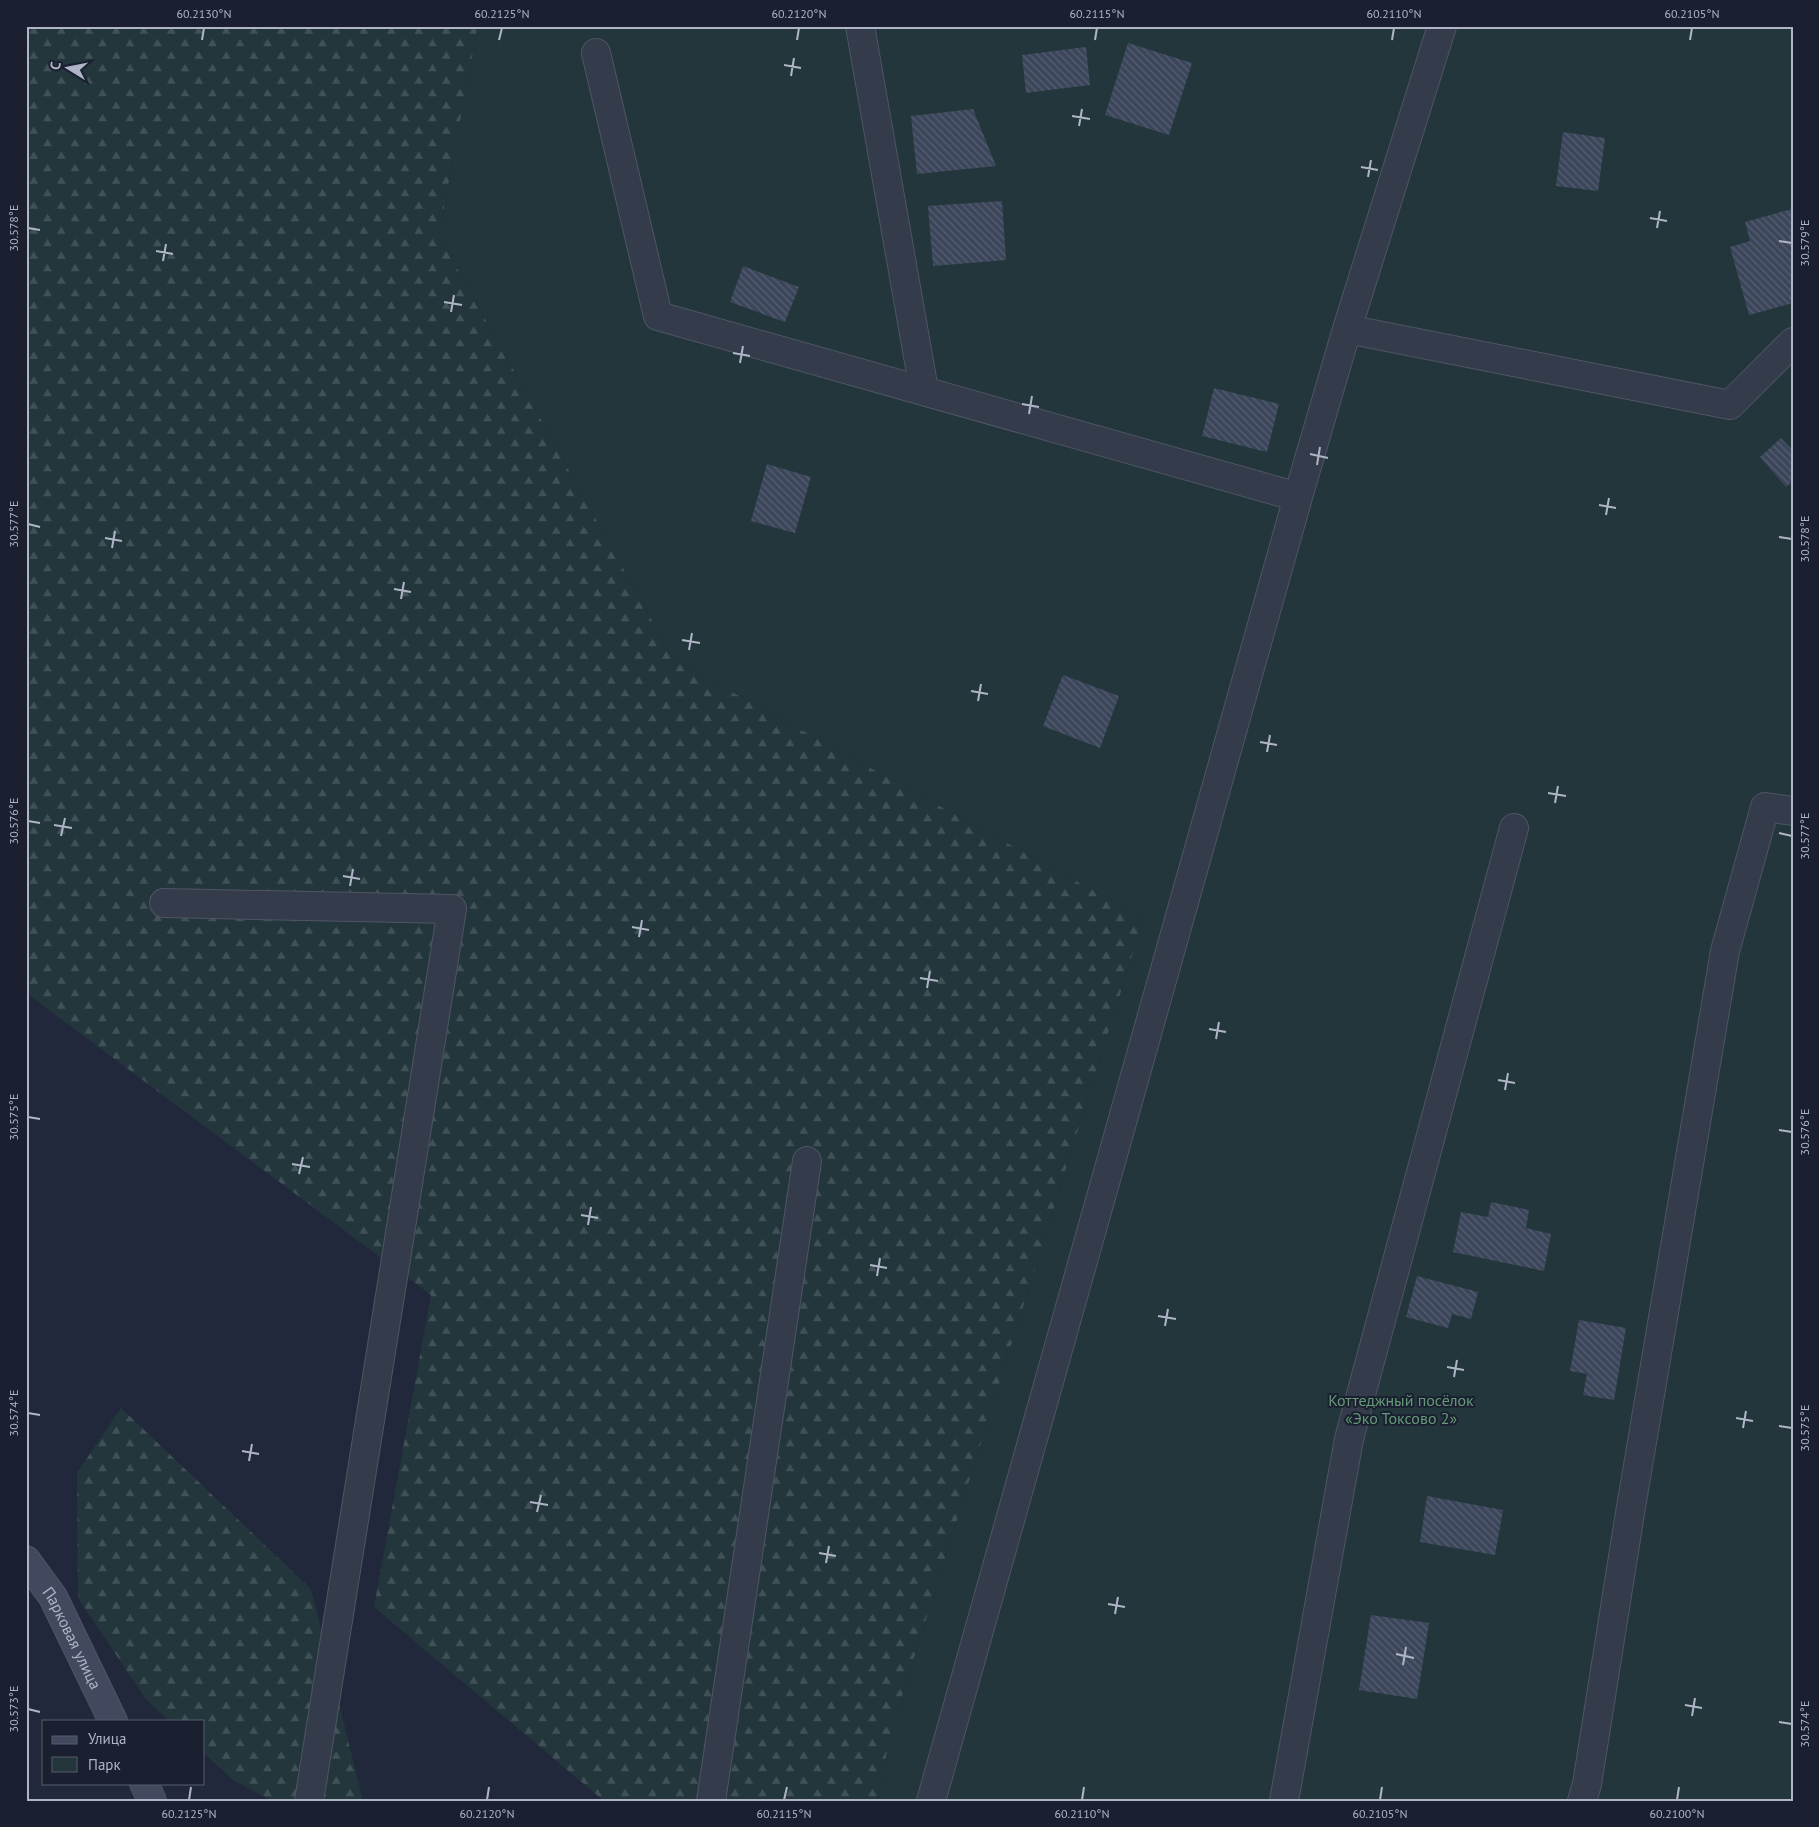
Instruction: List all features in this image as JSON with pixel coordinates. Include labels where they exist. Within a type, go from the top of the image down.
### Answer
[{"type":"street","points":[[860,26],[924,390]]},
{"type":"street","points":[[931,1801],[1298,497],[1347,330],[1442,26]]},
{"type":"street","points":[[596,53],[658,316],[1298,497]]},
{"type":"street","points":[[1347,330],[1730,405],[1793,342]]},
{"type":"street","points":[[1582,1801],[1725,951],[1765,807],[1793,811]]},
{"type":"street","points":[[1284,1801],[1349,1439],[1514,828]]},
{"type":"street","points":[[164,903],[452,909],[309,1801]]},
{"type":"street","points":[[711,1801],[807,1161]]},
{"type":"street","name":"Парковая улица","points":[[26,1560],[53,1598],[113,1720]]},
{"type":"street","points":[[144,1784],[152,1801]]},
{"type":"green space","points":[[26,26],[478,26],[439,235],[674,660],[1144,918],[890,1736],[878,1801],[604,1801],[374,1607],[431,1295],[26,993]]},
{"type":"green space","name":"Коттеджный посёлок «Эко Токсово 2»","points":[[478,26],[1793,26],[1793,1801],[878,1801],[890,1736],[1144,918],[674,660],[439,235]]},
{"type":"green space","points":[[121,1408],[311,1589],[363,1801],[272,1801],[233,1780],[205,1754],[205,1720],[168,1720],[145,1698],[78,1598],[77,1473]]},
{"type":"building","points":[[1128,43],[1192,63],[1169,135],[1105,115]]},
{"type":"building","points":[[1086,47],[1090,85],[1026,93],[1022,55]]},
{"type":"building","points":[[973,109],[996,166],[917,174],[911,116]]},
{"type":"building","points":[[1563,132],[1605,138],[1598,191],[1556,186]]},
{"type":"building","points":[[1002,201],[1006,260],[933,266],[928,206]]},
{"type":"building","points":[[1792,209],[1793,303],[1749,315],[1730,247],[1750,241],[1745,222]]},
{"type":"building","points":[[743,266],[799,287],[785,322],[730,302]]},
{"type":"building","points":[[1214,388],[1279,404],[1267,452],[1202,436]]},
{"type":"building","points":[[1781,438],[1793,451],[1793,481],[1786,487],[1760,457]]},
{"type":"building","points":[[767,464],[811,477],[795,533],[751,521]]},
{"type":"building","points":[[1063,675],[1119,696],[1100,748],[1043,726]]},
{"type":"building","points":[[1491,1202],[1529,1210],[1526,1228],[1551,1234],[1544,1271],[1453,1252],[1461,1212],[1488,1217]]},
{"type":"building","points":[[1417,1276],[1478,1292],[1471,1319],[1452,1314],[1448,1328],[1406,1317]]},
{"type":"building","points":[[1579,1320],[1626,1328],[1614,1400],[1583,1395],[1587,1374],[1570,1371]]},
{"type":"building","points":[[1427,1496],[1503,1510],[1495,1555],[1420,1542]]},
{"type":"building","points":[[1371,1615],[1429,1623],[1417,1699],[1359,1690]]}]
